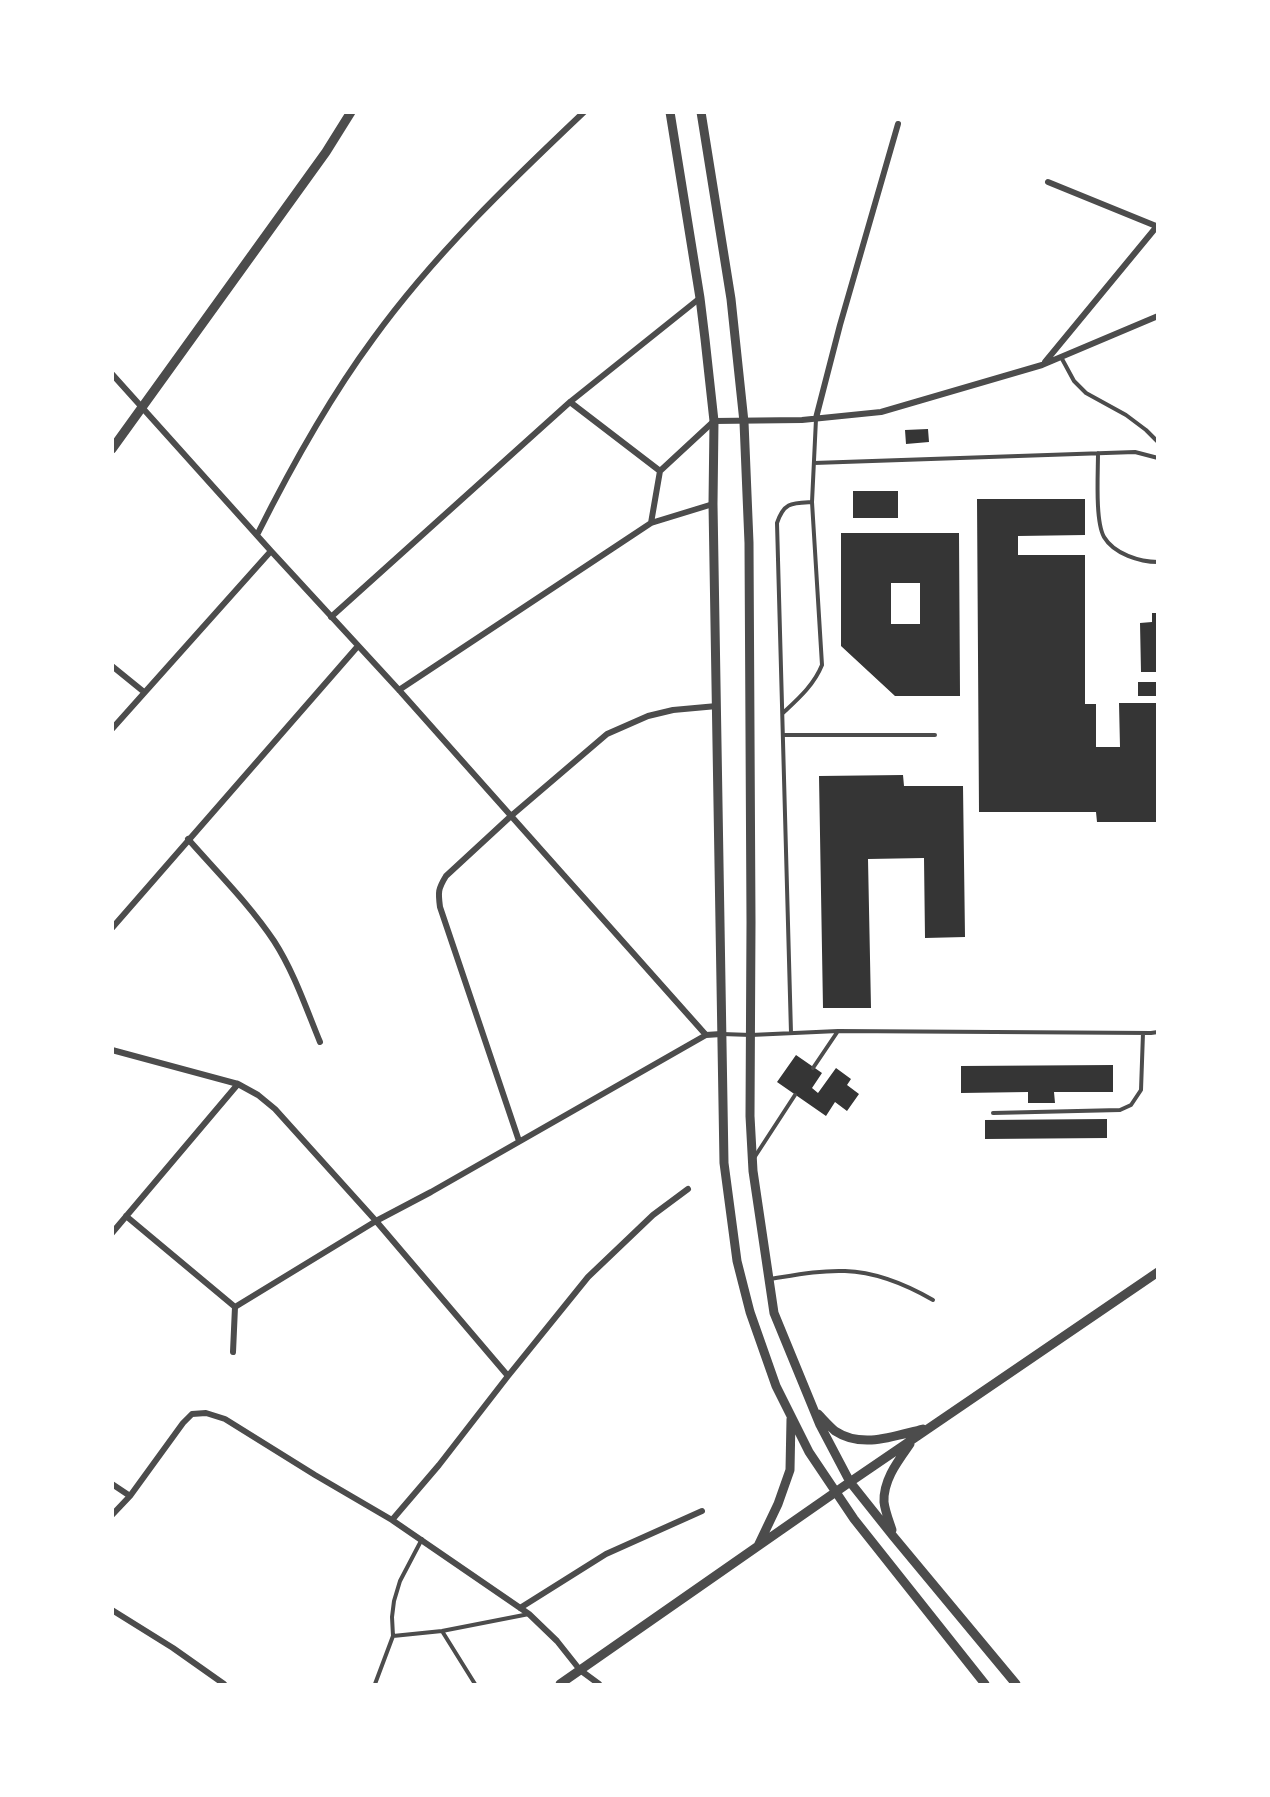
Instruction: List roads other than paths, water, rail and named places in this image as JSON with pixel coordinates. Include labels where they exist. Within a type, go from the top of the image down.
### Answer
[{"type":"street","points":[[112,449],[326,152],[351,112]]},
{"type":"street","points":[[257,535],[317,424],[373,339],[437,259],[584,112]]},
{"type":"street","points":[[670,112],[700,298],[714,421],[713,504],[723,1163],[737,1261],[750,1312],[776,1386],[809,1452],[854,1519],[985,1684]]},
{"type":"street","points":[[701,112],[731,299],[744,422],[749,554],[750,1116],[752,1161],[774,1313],[820,1425],[850,1482],[1016,1684]]},
{"type":"street","points":[[816,418],[840,325],[898,124]]},
{"type":"street","points":[[1042,365],[1157,226],[1048,182]]},
{"type":"street","points":[[331,617],[570,402],[700,298]]},
{"type":"street","points":[[651,523],[660,471],[714,421],[744,422],[881,412],[1042,365],[1158,316]]},
{"type":"street","points":[[112,374],[399,690],[706,1035]]},
{"type":"street","points":[[570,402],[660,471]]},
{"type":"street","points":[[399,690],[651,523],[713,504]]},
{"type":"street","points":[[112,729],[271,551]]},
{"type":"street","points":[[112,928],[358,646]]},
{"type":"street","points":[[112,666],[144,692]]},
{"type":"street","points":[[519,1141],[440,907],[438,892],[446,876],[511,816],[607,734],[648,716],[673,710],[717,706]]},
{"type":"street","points":[[188,839],[260,922],[274,942],[291,970],[320,1042]]},
{"type":"street","points":[[235,1307],[376,1221],[706,1035],[722,1034]]},
{"type":"street","points":[[112,1050],[238,1084],[258,1095],[275,1109],[376,1221],[508,1376]]},
{"type":"street","points":[[112,1233],[238,1084]]},
{"type":"street","points":[[392,1520],[439,1465],[588,1277],[653,1215],[688,1189]]},
{"type":"street","points":[[126,1215],[235,1307]]},
{"type":"street","points":[[560,1684],[850,1482],[1158,1272]]},
{"type":"street","points":[[233,1352],[235,1307]]},
{"type":"street","points":[[814,1410],[835,1431],[858,1440],[880,1440],[930,1428]]},
{"type":"street","points":[[112,1515],[192,1414],[206,1413],[225,1419],[315,1476],[422,1539],[529,1614],[557,1641],[580,1670],[599,1684]]},
{"type":"street","points":[[757,1548],[778,1504],[790,1470],[791,1415]]},
{"type":"street","points":[[893,1536],[884,1503],[885,1489],[891,1472],[915,1438]]},
{"type":"street","points":[[112,1484],[129,1496]]},
{"type":"street","points":[[520,1608],[606,1554],[702,1511]]},
{"type":"street","points":[[112,1610],[173,1648],[224,1684]]},
{"type":"lane","points":[[1061,357],[1074,381],[1086,393],[1126,415],[1158,442]]},
{"type":"lane","points":[[783,713],[807,689],[822,665],[812,502],[816,418]]},
{"type":"lane","points":[[814,463],[1135,452],[1158,458]]},
{"type":"lane","points":[[1098,453],[1099,518],[1104,537],[1118,550],[1146,562],[1158,562]]},
{"type":"lane","points":[[792,1033],[777,523],[781,512],[790,503],[812,502]]},
{"type":"lane","points":[[783,735],[935,735]]},
{"type":"lane","points":[[722,1034],[838,1031],[1158,1032]]},
{"type":"lane","points":[[813,1068],[838,1031]]},
{"type":"lane","points":[[993,1113],[1120,1110],[1131,1105],[1141,1089],[1143,1033]]},
{"type":"lane","points":[[752,1161],[795,1095]]},
{"type":"lane","points":[[770,1279],[814,1272],[846,1271],[875,1276],[909,1287],[933,1300]]},
{"type":"lane","points":[[375,1684],[393,1636],[394,1601],[400,1581],[422,1539]]},
{"type":"lane","points":[[393,1636],[442,1631],[529,1614]]},
{"type":"lane","points":[[442,1631],[475,1684]]}]
